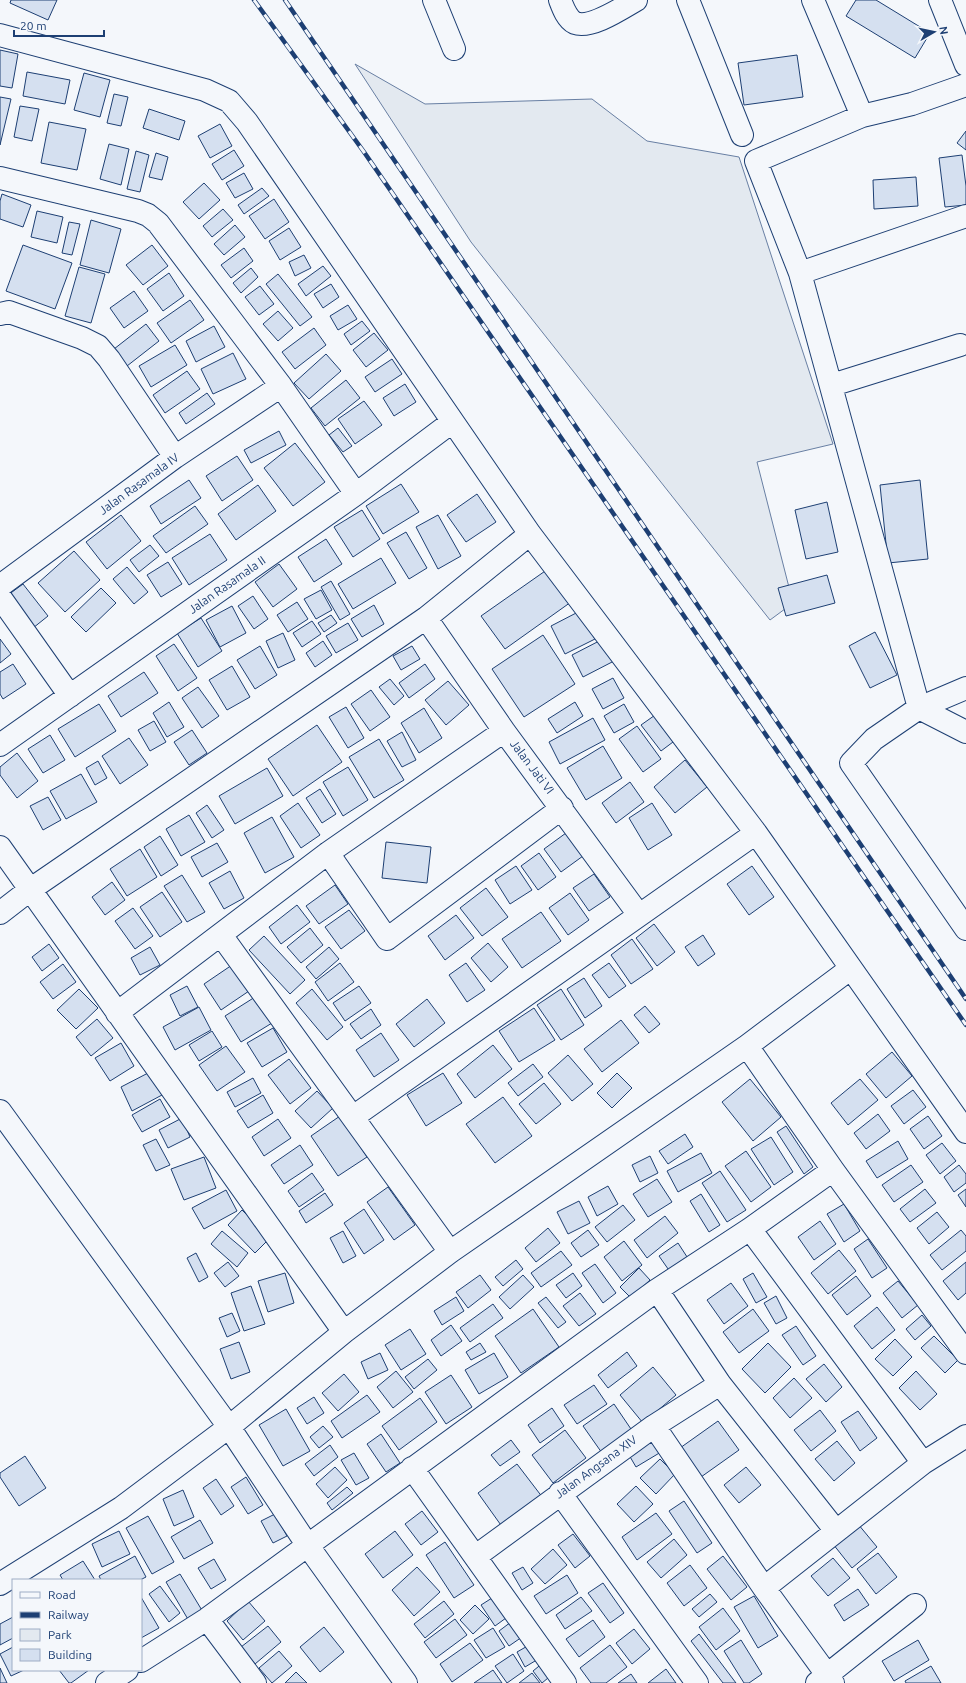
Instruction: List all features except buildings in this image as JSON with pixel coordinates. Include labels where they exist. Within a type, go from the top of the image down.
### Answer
[{"type":"street","points":[[434,0],[454,49]]},
{"type":"street","points":[[560,0],[565,13],[575,23],[590,24],[636,0]]},
{"type":"street","points":[[688,0],[742,135]]},
{"type":"street","points":[[813,0],[862,116]]},
{"type":"street","points":[[940,0],[966,65]]},
{"type":"street","points":[[0,35],[205,90],[228,101],[246,122],[530,534],[756,833],[850,969],[966,1132]]},
{"type":"street","points":[[966,85],[912,104],[862,116],[756,161],[800,273],[832,385],[919,708],[966,732]]},
{"type":"street","points":[[0,178],[138,211],[148,215],[158,223],[281,386],[356,494]]},
{"type":"street","points":[[800,273],[966,216]]},
{"type":"street","points":[[0,314],[9,312],[82,338],[98,346],[109,359],[175,457]]},
{"type":"street","points":[[832,385],[960,345]]},
{"type":"street","name":"Jalan Rasamala IV","points":[[0,586],[175,457],[281,386]]},
{"type":"street","name":"Jalan Rasamala II","points":[[0,745],[356,494],[452,422]]},
{"type":"street","points":[[0,913],[31,889],[426,618],[530,534]]},
{"type":"street","points":[[0,597],[70,696]]},
{"type":"street","name":"Jalan Jati VI","points":[[426,618],[504,731],[562,808],[639,916]]},
{"type":"street","points":[[966,688],[919,708],[874,738],[851,763],[966,928]]},
{"type":"street","points":[[117,1013],[328,853],[504,731]]},
{"type":"street","points":[[328,853],[388,939],[562,808]]},
{"type":"street","points":[[353,1117],[466,1039],[756,833]]},
{"type":"street","points":[[0,847],[344,1332]]},
{"type":"street","points":[[221,935],[450,1252]]},
{"type":"street","points":[[0,1584],[121,1508],[229,1427],[344,1332],[450,1252],[747,1046],[850,969]]},
{"type":"street","points":[[747,1046],[833,1170],[966,1353]]},
{"type":"street","points":[[0,1111],[229,1427],[308,1546],[406,1683]]},
{"type":"street","points":[[142,1660],[207,1619],[657,1290],[750,1229],[833,1170]]},
{"type":"street","points":[[750,1229],[924,1463]]},
{"type":"street","points":[[657,1290],[720,1384],[836,1531]]},
{"type":"street","name":"Jalan Angsana XIV","points":[[476,1556],[560,1493],[654,1426],[720,1384]]},
{"type":"street","points":[[654,1426],[826,1681],[915,1605]]},
{"type":"street","points":[[764,1588],[924,1463],[966,1436]]},
{"type":"street","points":[[412,1468],[565,1683]]},
{"type":"street","points":[[560,1493],[697,1683]]},
{"type":"street","points":[[207,1619],[255,1683]]},
{"type":"street","points":[[107,1683],[125,1671]]},
{"type":"green space","points":[[355,64],[425,104],[592,99],[647,141],[739,157],[833,444],[757,462],[793,603],[770,620],[471,242]]},
{"type":"railway","points":[[254,0],[364,152],[966,1025]]},
{"type":"railway","points":[[285,0],[966,999]]}]
